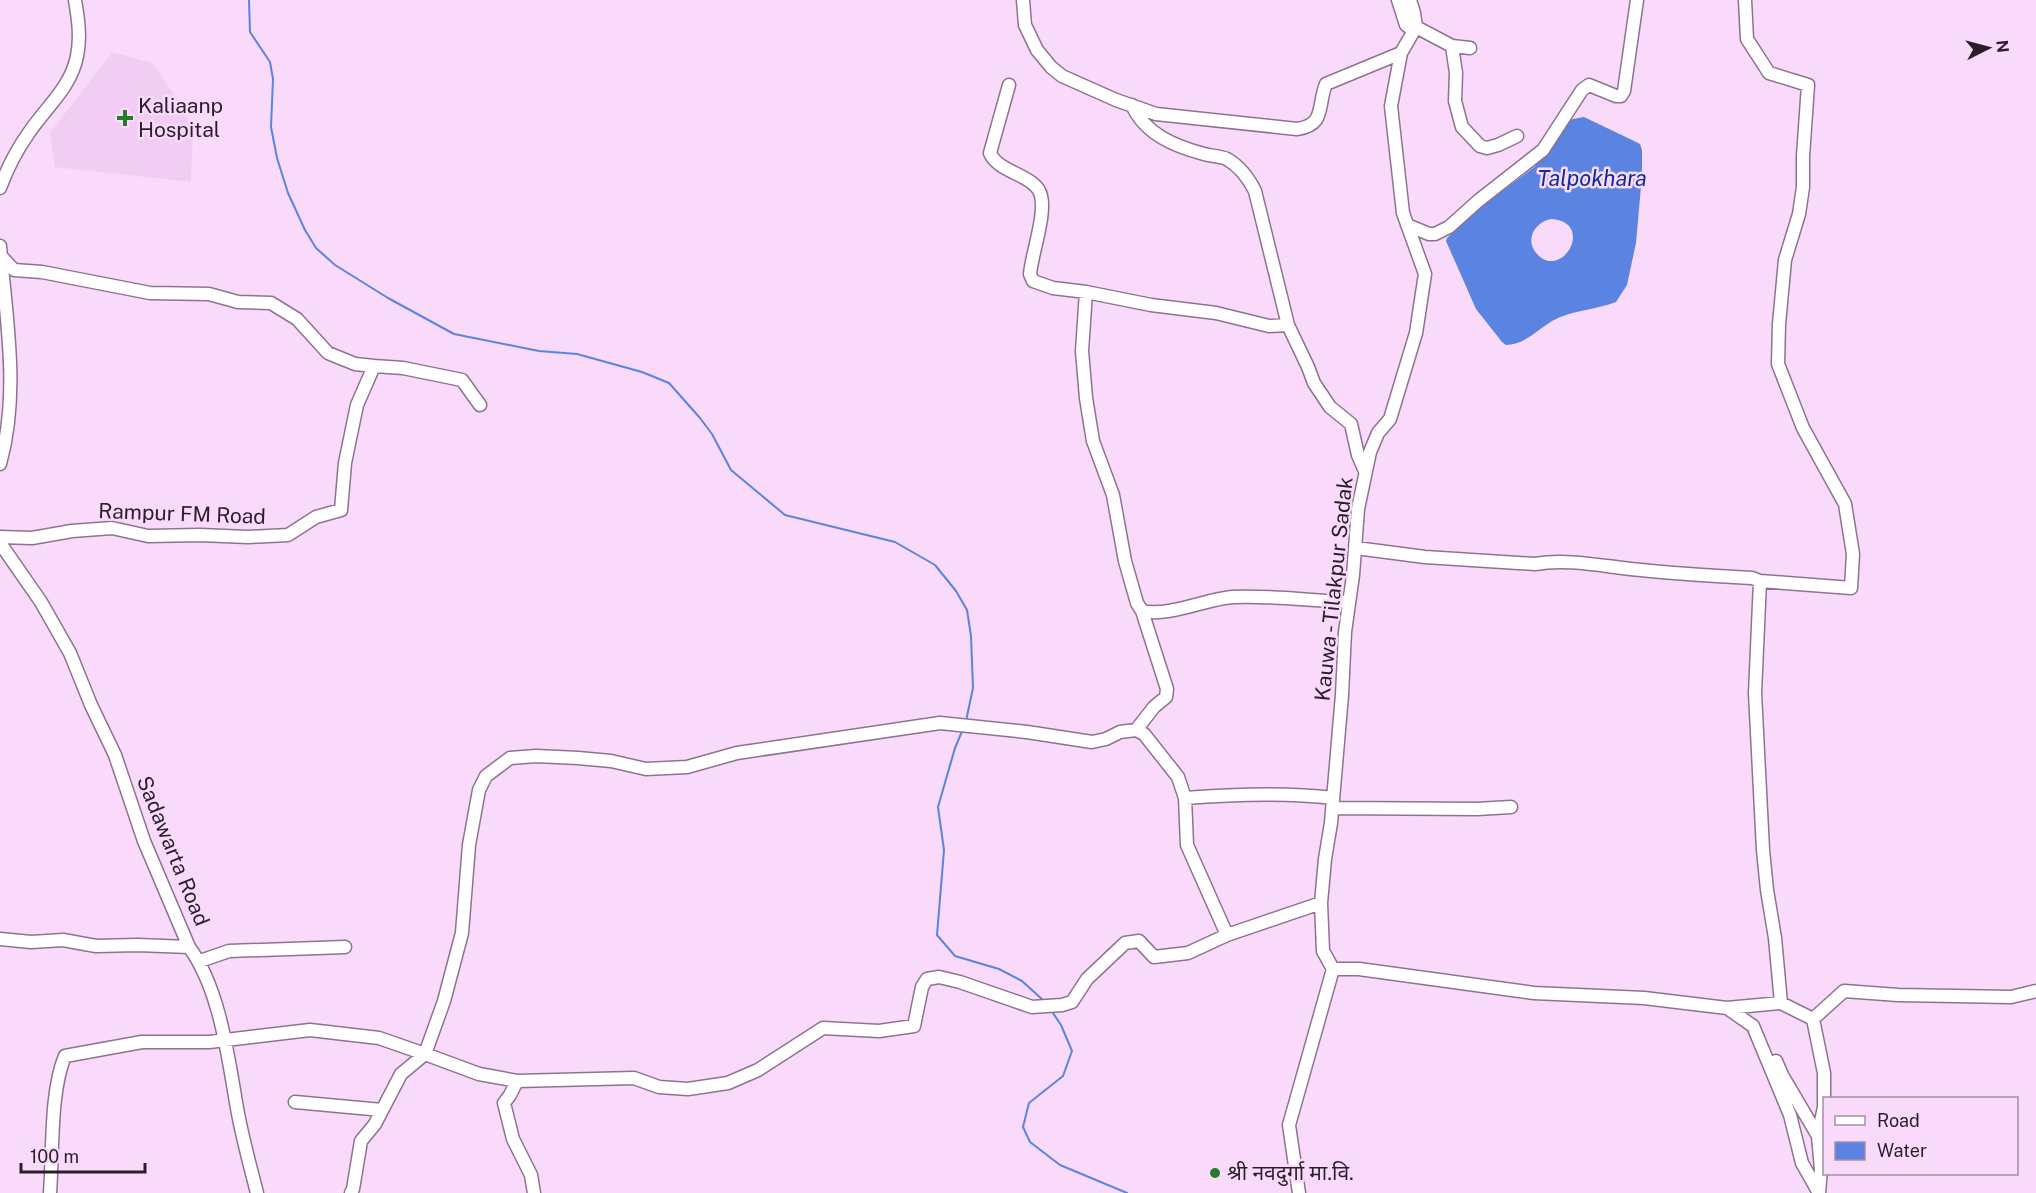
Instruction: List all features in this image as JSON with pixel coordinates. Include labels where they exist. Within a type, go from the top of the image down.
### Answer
[{"type":"street","points":[[0,188],[11,162],[29,132],[61,93],[77,57],[79,27],[75,0]]},
{"type":"street","points":[[1023,0],[1025,25],[1037,50],[1051,67],[1062,76],[1156,114],[1297,129],[1310,127],[1318,120],[1321,96],[1326,84],[1401,53]]},
{"type":"street","points":[[1398,0],[1408,27],[1416,27],[1452,46],[1470,48]]},
{"type":"street","points":[[1410,0],[1416,27]]},
{"type":"street","points":[[1407,225],[1429,234],[1435,234],[1449,227],[1543,150],[1582,90],[1589,86],[1621,96],[1624,91],[1637,0]]},
{"type":"street","points":[[1356,548],[1425,557],[1535,564],[1550,561],[1572,562],[1851,588],[1853,554],[1845,504],[1803,428],[1778,364],[1785,260],[1799,214],[1803,187],[1808,85],[1769,73],[1747,39],[1745,0]]},
{"type":"street","name":"Kauwa - Tilakpur Sadak","points":[[1334,969],[1323,951],[1321,903],[1324,860],[1333,803],[1345,632],[1356,548],[1358,508],[1370,452],[1378,433],[1390,419],[1416,333],[1425,274],[1403,213],[1391,106],[1401,53],[1416,27]]},
{"type":"street","points":[[1452,46],[1456,73],[1455,100],[1462,127],[1480,146],[1487,148],[1517,136]]},
{"type":"street","points":[[1009,85],[990,153],[993,161],[1024,178],[1040,190],[1041,211],[1030,274],[1034,281],[1041,285],[1151,305],[1216,313],[1269,326],[1288,325]]},
{"type":"street","points":[[1132,105],[1138,119],[1152,131],[1181,147],[1226,159],[1251,183],[1255,191],[1288,325],[1314,383],[1330,407],[1351,424],[1358,455],[1365,472]]},
{"type":"street","points":[[0,252],[14,270],[42,272],[150,293],[209,294],[238,303],[271,303],[297,319],[328,353],[355,364],[403,368],[462,381],[480,405]]},
{"type":"street","points":[[0,252],[12,376],[8,436],[0,464]]},
{"type":"street","points":[[1086,292],[1082,351],[1093,441],[1115,503],[1125,561],[1137,603],[1142,611],[1167,689],[1166,697],[1154,707],[1136,730]]},
{"type":"street","name":"Rampur FM Road","points":[[0,537],[32,538],[72,531],[112,528],[148,536],[288,535],[316,517],[341,510],[345,463],[357,405],[374,366]]},
{"type":"street","name":"Sadawarta Road","points":[[0,543],[41,602],[70,653],[115,755],[144,841],[189,947],[200,961],[230,1059],[244,1143],[257,1193]]},
{"type":"street","points":[[1760,581],[1755,693],[1762,850],[1775,938],[1781,1003]]},
{"type":"street","points":[[1142,611],[1168,610],[1235,597],[1349,602]]},
{"type":"street","points":[[351,1193],[361,1141],[375,1124],[401,1074],[424,1054],[444,1001],[462,933],[469,845],[479,790],[486,776],[510,758],[536,756],[589,759],[611,761],[646,769],[687,766],[737,753],[940,723],[1092,742],[1106,739],[1120,732],[1136,730],[1149,740],[1178,777],[1185,798],[1187,845],[1227,935]]},
{"type":"street","points":[[1185,798],[1243,794],[1304,794],[1333,803],[1477,809],[1511,807]]},
{"type":"street","points":[[50,1193],[59,1069],[65,1056],[142,1042],[209,1042],[292,1030],[310,1030],[379,1038],[478,1074],[517,1081],[634,1078],[659,1087],[688,1089],[728,1083],[758,1070],[823,1028],[879,1031],[914,1026],[922,987],[927,979],[939,977],[1001,995],[1032,1007],[1072,1002],[1087,979],[1125,943],[1139,941],[1154,957],[1188,953],[1227,935],[1321,903]]},
{"type":"street","points":[[0,939],[31,942],[63,940],[96,946],[189,947]]},
{"type":"street","points":[[200,961],[229,951],[345,947]]},
{"type":"street","points":[[1299,1193],[1289,1125],[1334,969],[1359,969],[1534,993],[1644,998],[1726,1008],[1781,1003],[1813,1019]]},
{"type":"street","points":[[1813,1019],[1844,991],[1898,995],[2011,997],[2036,991]]},
{"type":"street","points":[[1726,1008],[1753,1026],[1767,1040],[1782,1075],[1818,1136]]},
{"type":"street","points":[[1813,1019],[1824,1073],[1824,1097]]},
{"type":"street","points":[[1753,1026],[1790,1115],[1802,1163],[1819,1193]]},
{"type":"street","points":[[496,1077],[513,1139],[531,1175],[534,1193]]},
{"type":"street","points":[[504,1103],[517,1081]]},
{"type":"street","points":[[295,1102],[382,1110]]},
{"type":"street","points":[[1819,1193],[1821,1169],[1818,1136],[1823,1112]]},
{"type":"shaded area","name":"Kaliaanp Hospital","points":[[112,52],[152,63],[183,107],[193,129],[191,182],[55,167],[50,133]]},
{"type":"water","name":"Talpokhara","points":[[1584,117],[1640,144],[1642,150],[1636,243],[1627,285],[1616,302],[1560,317],[1525,340],[1506,345],[1476,309],[1446,241],[1479,208],[1533,168],[1546,155],[1568,122]],"holes":[[[1551,219],[1564,222],[1571,230],[1573,239],[1564,256],[1556,260],[1547,260],[1537,254],[1531,243],[1536,228]]]},
{"type":"waterway","points":[[249,0],[250,32],[270,62],[273,79],[271,127],[277,158],[288,193],[316,248],[335,265],[388,298],[454,334],[539,351],[577,354],[642,372],[669,383],[712,434],[731,470],[785,515],[895,542],[935,565],[956,591],[967,610],[971,636],[973,688],[966,721]]},
{"type":"waterway","points":[[963,729],[955,748],[938,807],[944,850],[937,935],[955,956],[999,969],[1022,981],[1044,1001]]},
{"type":"waterway","points":[[1051,1010],[1061,1025],[1072,1051],[1063,1076],[1029,1103],[1023,1127],[1030,1142],[1060,1165],[1127,1193]]},
{"type":"place","name":"Kaliaanp Hospital","points":[[125,118]]},
{"type":"place","name":"श्री नवदुर्गा मा.वि.","points":[[1215,1173]]}]
